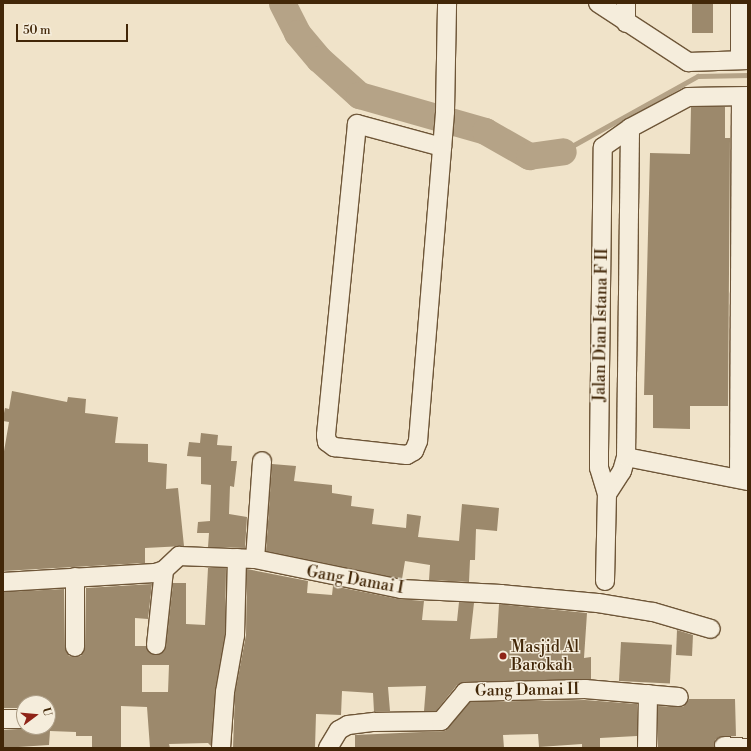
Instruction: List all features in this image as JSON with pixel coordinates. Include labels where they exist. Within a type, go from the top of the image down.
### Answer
[{"type":"street","points":[[442,140],[357,124],[326,435],[327,442],[334,447],[406,455],[414,451],[418,441],[445,112],[447,3]]},
{"type":"street","points":[[598,3],[626,23],[688,62],[744,60],[740,3]]},
{"type":"street","points":[[626,3],[626,23]]},
{"type":"street","points":[[626,457],[744,480],[745,96]]},
{"type":"street","name":"Jalan Dian Istana F II","points":[[607,494],[601,475],[599,453],[603,148],[630,128],[688,97],[745,96]]},
{"type":"street","name":"Jalan Dian Istana F II","points":[[607,494],[622,471],[626,457],[630,128]]},
{"type":"street","points":[[221,748],[225,692],[262,461]]},
{"type":"street","points":[[605,581],[607,494]]},
{"type":"street","name":"Gang Damai I","points":[[164,570],[179,556],[246,559],[401,589],[501,594],[598,603],[653,612],[711,629]]},
{"type":"street","points":[[3,582],[164,570],[156,645]]},
{"type":"street","points":[[74,647],[75,577]]},
{"type":"street","name":"Gang Damai II","points":[[328,748],[339,730],[348,725],[374,722],[441,720],[464,692],[586,689],[679,697]]},
{"type":"street","points":[[647,748],[648,694]]},
{"type":"street","points":[[3,719],[16,719]]},
{"type":"street","points":[[724,746],[748,748]]},
{"type":"building","points":[[692,3],[713,3],[713,33],[692,33]]},
{"type":"building","points":[[691,107],[725,107],[725,138],[730,138],[728,406],[690,406],[690,429],[653,428],[653,395],[644,395],[650,153],[690,154]]},
{"type":"building","points":[[12,391],[67,402],[68,397],[86,399],[85,413],[118,417],[115,443],[148,444],[148,462],[167,464],[166,489],[178,488],[184,546],[145,548],[145,563],[3,571],[3,457],[9,422],[3,421],[3,418],[5,408],[9,409]]},
{"type":"building","points":[[201,433],[218,435],[217,445],[232,446],[231,461],[237,461],[234,487],[230,486],[229,514],[247,517],[245,548],[208,547],[209,533],[197,533],[198,522],[210,521],[211,485],[201,484],[201,457],[187,456],[189,442],[200,443]]},
{"type":"building","points":[[272,464],[296,466],[294,481],[332,485],[332,493],[352,496],[351,506],[374,509],[372,524],[406,528],[407,514],[421,516],[418,537],[459,541],[462,504],[499,508],[497,531],[476,529],[475,560],[470,560],[469,582],[429,580],[430,565],[405,561],[402,579],[266,551]]},
{"type":"building","points":[[208,568],[226,568],[225,634],[215,691],[211,746],[208,743],[169,744],[170,748],[150,748],[147,707],[121,706],[121,748],[92,748],[92,736],[76,736],[76,732],[56,731],[56,695],[16,695],[16,708],[3,708],[3,592],[64,589],[65,647],[69,656],[81,656],[85,647],[86,588],[152,584],[148,619],[135,618],[135,646],[146,646],[150,653],[155,655],[164,651],[166,646],[173,583],[186,583],[186,624],[205,625]],"holes":[[[142,665],[169,665],[168,692],[142,692]]]},
{"type":"building","points":[[247,569],[308,581],[307,593],[332,595],[333,586],[399,599],[424,601],[422,620],[457,621],[459,602],[474,603],[470,639],[497,638],[499,604],[587,613],[584,658],[591,657],[591,679],[464,682],[457,685],[436,711],[424,711],[426,686],[388,687],[390,711],[374,712],[373,693],[342,691],[341,715],[316,714],[315,748],[233,748],[235,693],[246,635]]},
{"type":"building","points":[[677,630],[693,635],[692,656],[676,655]]},
{"type":"building","points":[[621,642],[672,645],[670,684],[619,681]]},
{"type":"building","points":[[689,699],[735,699],[736,736],[719,737],[715,740],[714,748],[658,748],[658,706],[683,707]]},
{"type":"building","points":[[585,700],[637,704],[637,736],[600,738],[600,748],[582,748],[582,744],[539,747],[538,734],[503,735],[504,748],[355,748],[355,735],[445,731],[470,702]]},
{"type":"building","points":[[16,729],[16,735],[50,735],[49,745],[3,748],[3,730]]},
{"type":"waterway","points":[[282,3],[297,33],[319,59],[359,95],[485,131],[529,156],[563,151]]},
{"type":"waterway","points":[[563,151],[698,76],[748,75]]},
{"type":"place","name":"Masjid Al Barokah","points":[[503,656]]}]
